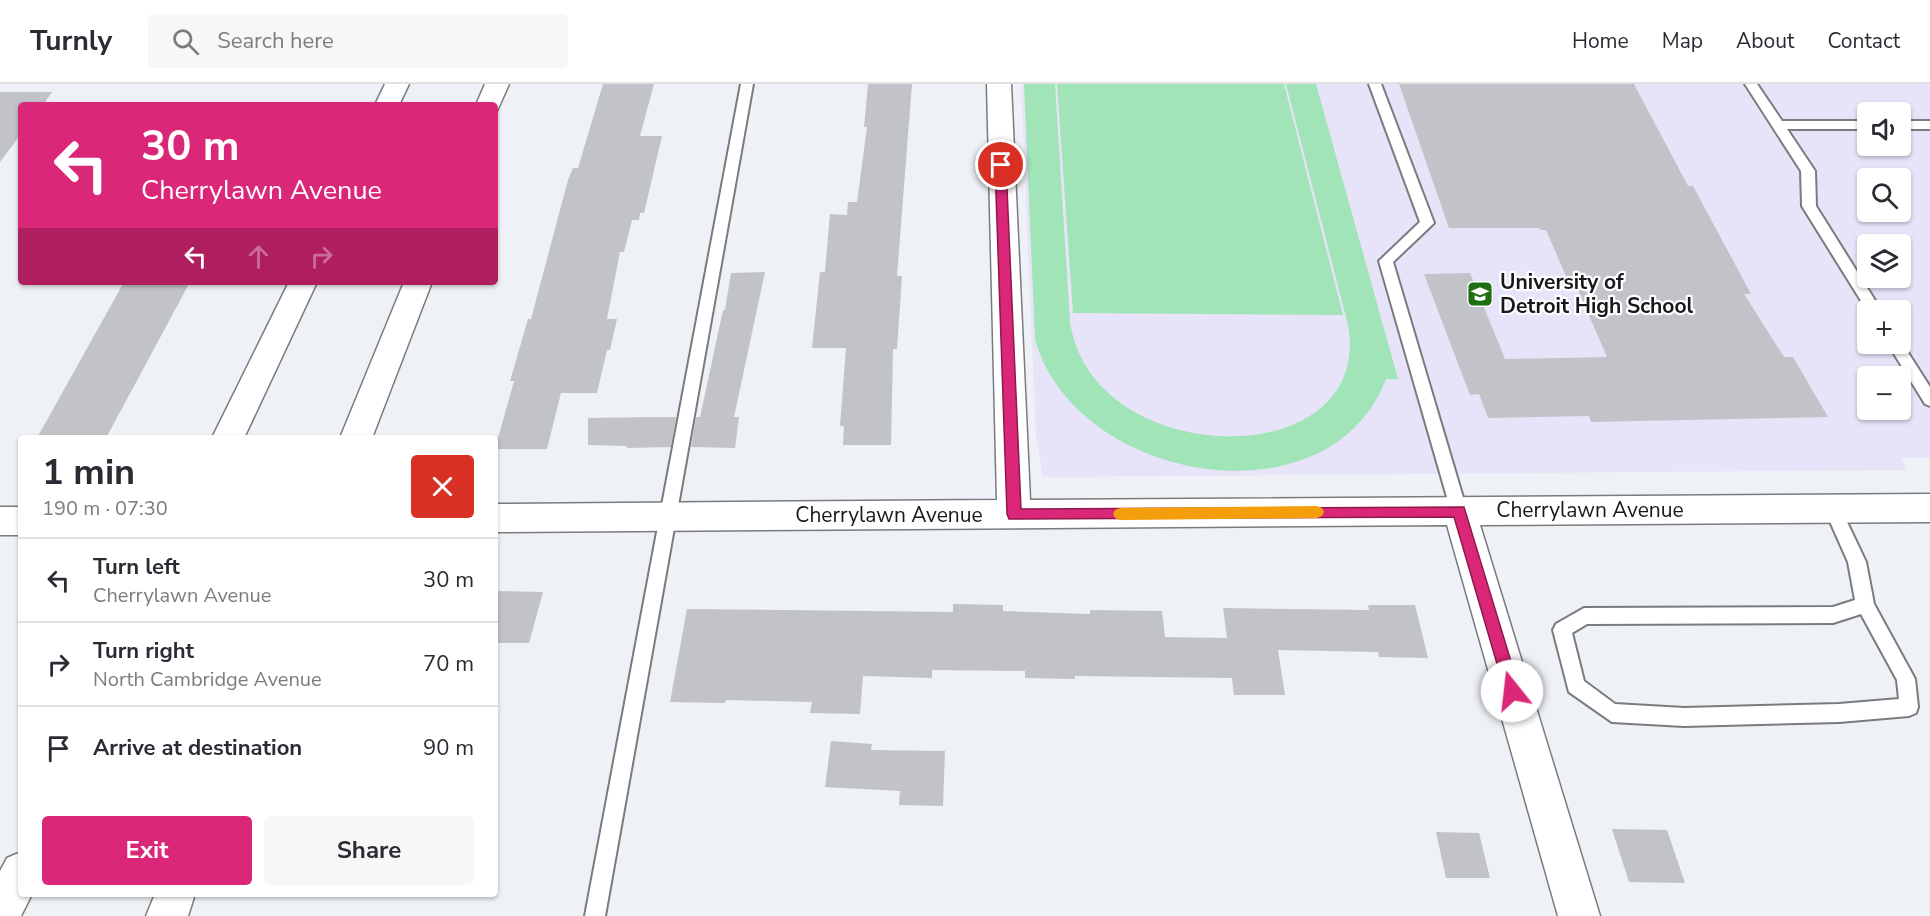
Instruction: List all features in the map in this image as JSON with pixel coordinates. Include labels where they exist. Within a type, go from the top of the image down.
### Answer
[{"type":"street","points":[[389,102],[398,84]]},
{"type":"street","points":[[489,102],[497,84]]},
{"type":"street","points":[[999,84],[1014,514]]},
{"type":"street","points":[[229,435],[302,285]]},
{"type":"street","points":[[357,435],[417,285]]},
{"type":"street","name":"Cherrylawn Avenue","points":[[498,518],[1930,508]]},
{"type":"street","points":[[1459,511],[1578,916]]},
{"type":"street","points":[[0,521],[18,521]]},
{"type":"street","points":[[0,916],[18,878]]},
{"type":"street","points":[[167,916],[174,897]]},
{"type":"lane","points":[[595,916],[747,84]]},
{"type":"lane","points":[[1375,84],[1427,223],[1386,261],[1459,511]]},
{"type":"lane","points":[[1751,84],[1808,171],[1809,206],[1868,300]]},
{"type":"lane","points":[[1779,125],[1857,125]]},
{"type":"lane","points":[[1911,125],[1930,125]]},
{"type":"lane","points":[[1901,354],[1930,400]]},
{"type":"lane","points":[[1832,508],[1857,562],[1865,605],[1906,679],[1909,707],[1839,713],[1684,717],[1612,713],[1576,686],[1562,630],[1584,616],[1833,615],[1865,605]]},
{"type":"shaded area","name":"University of Detroit High School","points":[[1021,84],[1930,84],[1930,458],[1901,458],[1906,470],[1043,477],[1036,437]]},
{"type":"green space","points":[[1024,84],[1055,84],[1070,322],[1089,371],[1127,407],[1175,429],[1227,436],[1278,430],[1319,409],[1345,374],[1348,325],[1286,84],[1316,84],[1398,379],[1386,379],[1356,426],[1313,456],[1260,470],[1204,469],[1148,454],[1098,427],[1059,388],[1035,339]]},
{"type":"green space","points":[[1057,84],[1284,84],[1343,315],[1073,313]]},
{"type":"building","points":[[603,84],[654,84],[640,136],[662,136],[644,213],[640,213],[639,220],[632,220],[624,252],[620,252],[607,319],[617,319],[597,393],[561,393],[547,449],[498,449],[498,438],[514,381],[510,381],[528,319],[531,319],[568,180],[573,168],[578,168]]},
{"type":"building","points":[[868,84],[912,84],[897,276],[902,276],[897,349],[893,349],[891,445],[843,445],[844,426],[840,426],[846,348],[812,348],[820,272],[825,272],[830,214],[847,215],[848,202],[857,202],[867,127],[864,127]]},
{"type":"building","points":[[1399,84],[1634,84],[1688,186],[1693,186],[1751,294],[1744,294],[1784,357],[1793,357],[1828,417],[1591,422],[1589,416],[1488,418],[1479,394],[1470,395],[1424,274],[1470,273],[1505,359],[1607,357],[1578,290],[1572,290],[1546,230],[1539,228],[1449,228]]},
{"type":"building","points":[[0,92],[52,92],[45,102],[18,102],[18,138],[0,162]]},
{"type":"building","points":[[765,272],[734,417],[739,417],[735,448],[691,447],[696,417],[700,417],[723,310],[725,310],[731,273]]},
{"type":"building","points":[[122,285],[188,285],[108,435],[39,435]]},
{"type":"building","points":[[676,417],[671,447],[627,448],[627,446],[588,445],[588,418]]},
{"type":"building","points":[[498,591],[543,592],[529,643],[498,643]]},
{"type":"building","points":[[953,604],[1003,605],[1003,611],[1090,614],[1090,610],[1162,611],[1165,637],[1227,638],[1223,608],[1369,610],[1368,605],[1415,605],[1428,658],[1379,657],[1378,652],[1278,650],[1285,695],[1234,695],[1232,678],[1075,676],[1075,679],[1025,678],[1025,671],[932,670],[932,678],[863,676],[860,714],[810,713],[812,702],[726,700],[725,703],[670,702],[687,609],[953,612]]},
{"type":"building","points":[[831,741],[872,744],[871,750],[945,751],[943,806],[899,805],[900,791],[825,787]]},
{"type":"building","points":[[1612,829],[1667,830],[1685,883],[1629,882]]},
{"type":"building","points":[[1436,832],[1479,833],[1490,878],[1446,878]]},
{"type":"slow traffic","points":[[1120,514],[1317,512]]},
{"type":"place","name":"University of Detroit High School","points":[[1480,294]]},
{"type":"route","points":[[1001,165],[1014,514],[1459,511],[1512,691]]}]
